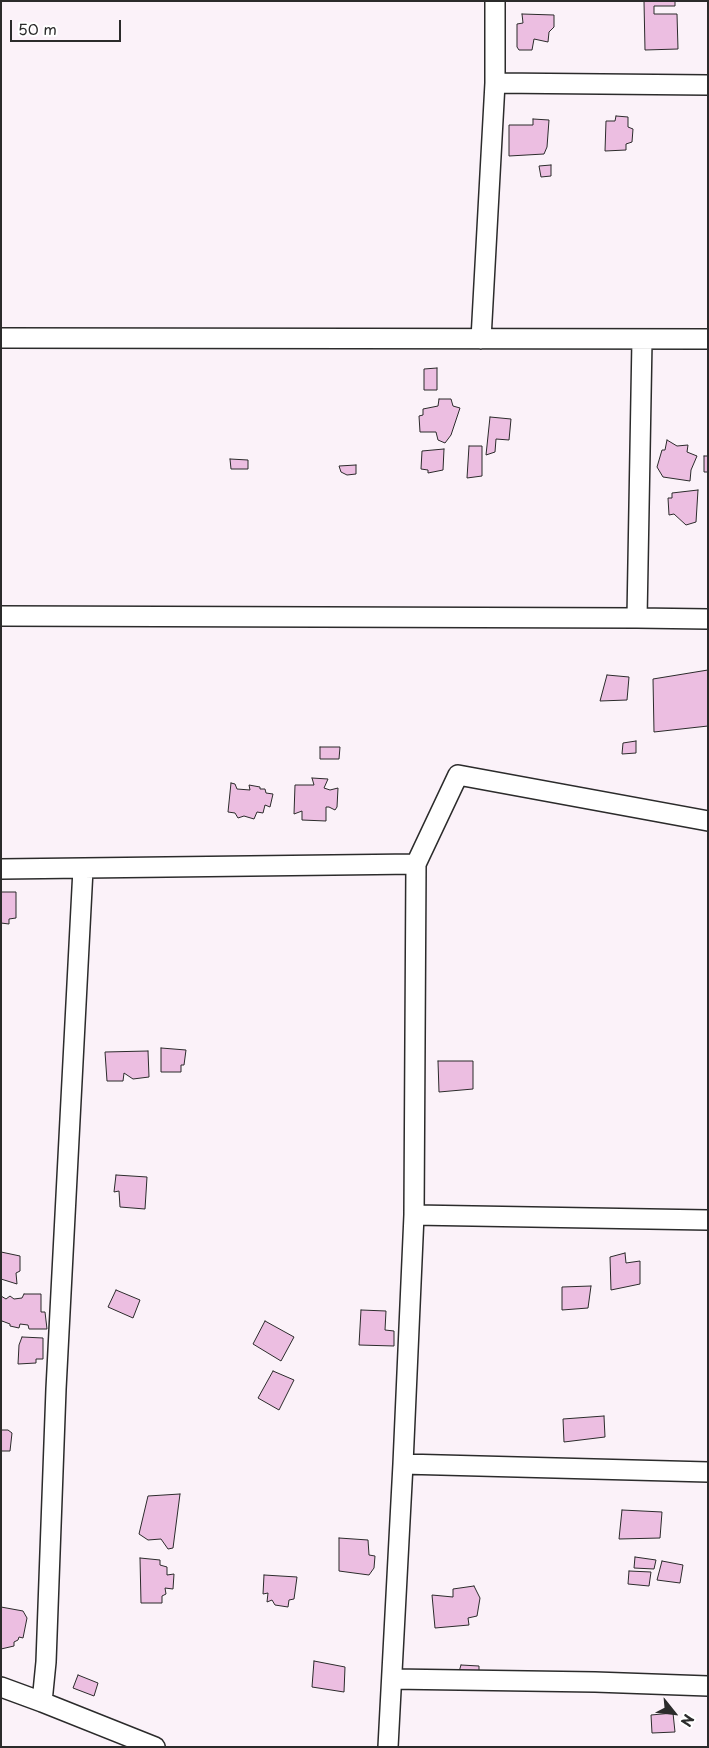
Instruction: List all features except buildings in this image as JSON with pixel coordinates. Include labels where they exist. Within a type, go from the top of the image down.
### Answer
[{"type":"street","points":[[481,339],[495,83],[495,1]]},
{"type":"street","points":[[495,83],[708,85]]},
{"type":"street","points":[[1,338],[708,339]]},
{"type":"street","points":[[637,618],[642,340]]},
{"type":"street","points":[[1,616],[637,618],[708,620]]},
{"type":"street","points":[[388,1747],[404,1464],[414,1215],[416,864],[458,775],[708,821]]},
{"type":"street","points":[[1,869],[416,864]]},
{"type":"street","points":[[42,1702],[46,1662],[56,1389],[83,869]]},
{"type":"street","points":[[414,1215],[708,1220]]},
{"type":"street","points":[[404,1464],[708,1472]]},
{"type":"street","points":[[392,1679],[708,1686]]},
{"type":"street","points":[[1,1687],[42,1702],[134,1743],[155,1747]]}]
